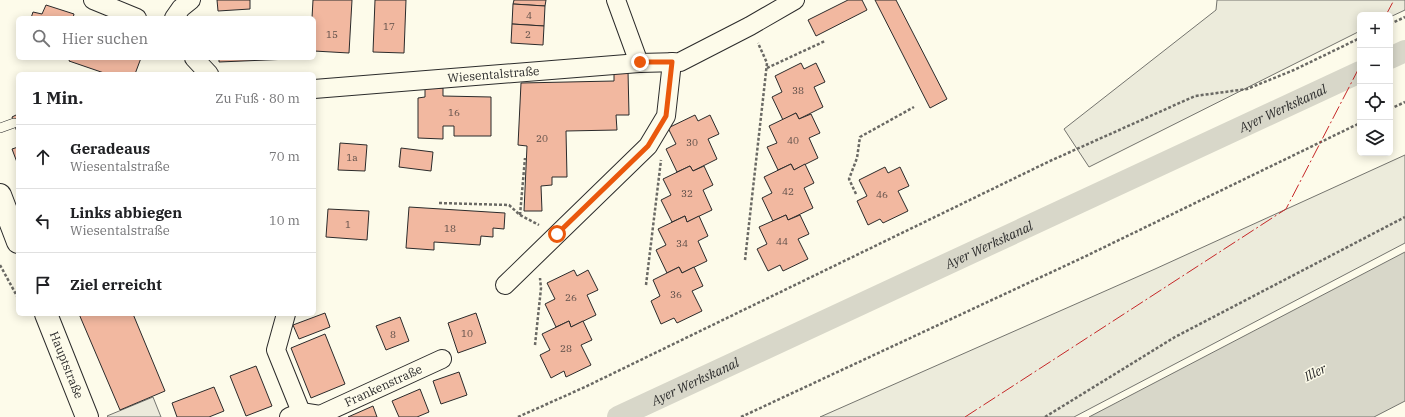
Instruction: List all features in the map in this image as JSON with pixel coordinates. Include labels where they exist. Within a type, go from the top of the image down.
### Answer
[{"type":"main road","points":[[0,195],[16,237]]},
{"type":"main road","name":"Hauptstraße","points":[[47,316],[87,417]]},
{"type":"street","points":[[93,0],[132,16]]},
{"type":"street","points":[[175,16],[181,8],[190,0]]},
{"type":"street","points":[[616,0],[640,62]]},
{"type":"street","name":"Wiesentalstraße","points":[[316,89],[640,62],[680,62],[750,26],[796,0]]},
{"type":"street","points":[[196,60],[207,72]]},
{"type":"street","points":[[505,285],[648,146],[666,116],[672,62]]},
{"type":"street","name":"Frankenstraße","points":[[285,316],[276,350],[295,415],[320,415],[442,359]]},
{"type":"lane","points":[[0,128],[14,123]]},
{"type":"path","points":[[1393,22],[1405,16]]},
{"type":"path","points":[[745,260],[767,68],[767,63],[750,26]]},
{"type":"path","points":[[518,417],[600,380],[1050,161],[1181,102],[1196,96],[1247,89],[1294,70],[1357,39]]},
{"type":"path","points":[[767,68],[825,41]]},
{"type":"path","points":[[1393,108],[1405,102]]},
{"type":"path","points":[[856,194],[849,179],[857,158],[860,137],[914,107]]},
{"type":"path","points":[[741,417],[1070,264],[1357,124]]},
{"type":"path","points":[[646,285],[662,154]]},
{"type":"path","points":[[520,215],[525,158]]},
{"type":"path","points":[[439,203],[509,205],[520,215],[557,234]]},
{"type":"path","points":[[1045,417],[1175,337],[1405,217]]},
{"type":"path","points":[[535,345],[541,288],[536,255]]},
{"type":"path","points":[[0,265],[16,294]]},
{"type":"shaded area","points":[[1217,0],[1405,0],[1405,10],[1393,16],[1393,12],[1357,12],[1357,33],[1089,167],[1064,129],[1216,10]]},
{"type":"shaded area","points":[[1405,155],[1405,243],[1074,417],[820,417],[1155,269]]},
{"type":"shaded area","points":[[153,397],[161,417],[107,416]]},
{"type":"water","name":"Iller","points":[[1405,252],[1405,401],[1374,417],[1089,417]]},
{"type":"building","points":[[217,0],[250,0],[250,9],[218,11]]},
{"type":"building","points":[[313,0],[352,0],[349,53],[316,51],[316,16],[312,16]]},
{"type":"building","points":[[375,0],[406,0],[404,53],[373,52]]},
{"type":"building","points":[[514,0],[546,0],[545,6],[513,4]]},
{"type":"building","points":[[848,0],[862,0],[867,10],[816,36],[808,20]]},
{"type":"building","points":[[875,0],[896,0],[947,99],[930,108]]},
{"type":"building","points":[[513,4],[545,6],[544,26],[512,24]]},
{"type":"building","points":[[46,5],[74,14],[74,16],[32,16],[33,12],[42,14]]},
{"type":"building","points":[[512,24],[544,26],[543,45],[511,43]]},
{"type":"building","points":[[140,60],[136,72],[101,72],[69,61]]},
{"type":"building","points":[[219,60],[266,60],[219,62]]},
{"type":"building","points":[[801,63],[804,69],[816,63],[825,82],[814,87],[823,107],[799,119],[796,113],[783,120],[772,97],[782,92],[775,76]]},
{"type":"building","points":[[614,71],[628,71],[629,115],[616,115],[617,130],[566,131],[567,177],[552,177],[552,185],[541,186],[542,211],[524,211],[527,146],[518,145],[521,83],[614,81]]},
{"type":"building","points":[[425,88],[443,88],[443,96],[491,97],[491,136],[454,136],[454,126],[443,126],[443,139],[418,138],[418,98],[425,97]]},
{"type":"building","points":[[796,113],[799,119],[811,114],[820,133],[809,138],[818,158],[794,170],[791,164],[778,170],[767,147],[777,143],[769,126]]},
{"type":"building","points":[[16,115],[16,129],[12,117]]},
{"type":"building","points":[[695,115],[698,121],[710,115],[719,134],[708,139],[717,159],[693,171],[690,166],[677,172],[666,149],[676,144],[668,128]]},
{"type":"building","points":[[340,143],[367,145],[365,171],[338,170]]},
{"type":"building","points":[[16,148],[16,160],[12,149]]},
{"type":"building","points":[[401,148],[433,152],[431,171],[399,167]]},
{"type":"building","points":[[791,164],[794,170],[805,164],[814,183],[804,188],[813,208],[788,220],[786,215],[773,221],[762,198],[772,193],[764,177]]},
{"type":"building","points":[[690,166],[693,171],[704,166],[713,185],[703,190],[712,210],[687,222],[685,216],[672,222],[661,200],[671,195],[663,179]]},
{"type":"building","points":[[885,167],[888,173],[900,167],[909,186],[898,191],[908,211],[883,223],[880,219],[868,225],[857,201],[867,196],[859,180]]},
{"type":"building","points":[[409,207],[505,213],[504,229],[493,228],[493,237],[481,236],[480,245],[434,242],[434,250],[406,248]]},
{"type":"building","points":[[328,209],[369,211],[367,240],[326,237]]},
{"type":"building","points":[[786,215],[788,220],[800,215],[809,234],[798,239],[808,259],[783,271],[780,265],[768,271],[757,249],[767,244],[759,227]]},
{"type":"building","points":[[685,216],[687,222],[699,216],[708,236],[698,241],[707,261],[682,273],[679,267],[667,273],[656,250],[666,245],[658,229]]},
{"type":"building","points":[[679,267],[682,273],[694,267],[703,286],[692,291],[702,311],[677,323],[674,318],[661,324],[651,301],[660,296],[653,280]]},
{"type":"building","points":[[574,270],[577,276],[588,270],[598,290],[587,295],[596,315],[571,327],[569,321],[556,327],[545,304],[555,299],[547,283]]},
{"type":"building","points":[[325,313],[330,327],[299,339],[293,325]]},
{"type":"building","points":[[476,313],[486,343],[458,353],[448,323]]},
{"type":"building","points":[[80,316],[134,316],[165,391],[120,410]]},
{"type":"building","points":[[400,317],[409,341],[386,350],[376,326]]},
{"type":"building","points":[[569,321],[571,327],[583,321],[592,340],[581,345],[591,365],[566,377],[564,371],[551,378],[540,355],[550,350],[542,334]]},
{"type":"building","points":[[325,334],[345,384],[311,398],[291,348]]},
{"type":"building","points":[[256,366],[272,406],[246,416],[230,376]]},
{"type":"building","points":[[459,372],[467,395],[441,404],[433,381]]},
{"type":"building","points":[[214,387],[224,411],[209,417],[177,417],[172,403]]},
{"type":"building","points":[[420,389],[429,412],[417,417],[399,417],[392,401]]},
{"type":"building","points":[[373,406],[377,417],[348,417]]},
{"type":"waterway","name":"Ayer Werkskanal","points":[[1393,57],[1405,51]]},
{"type":"waterway","name":"Ayer Werkskanal","points":[[618,417],[1357,73]]},
{"type":"power","points":[[1388,12],[1394,0]]},
{"type":"power","points":[[965,417],[1286,209],[1357,72]]},
{"type":"route","points":[[557,234],[648,146],[666,116],[672,62],[640,62]]}]
